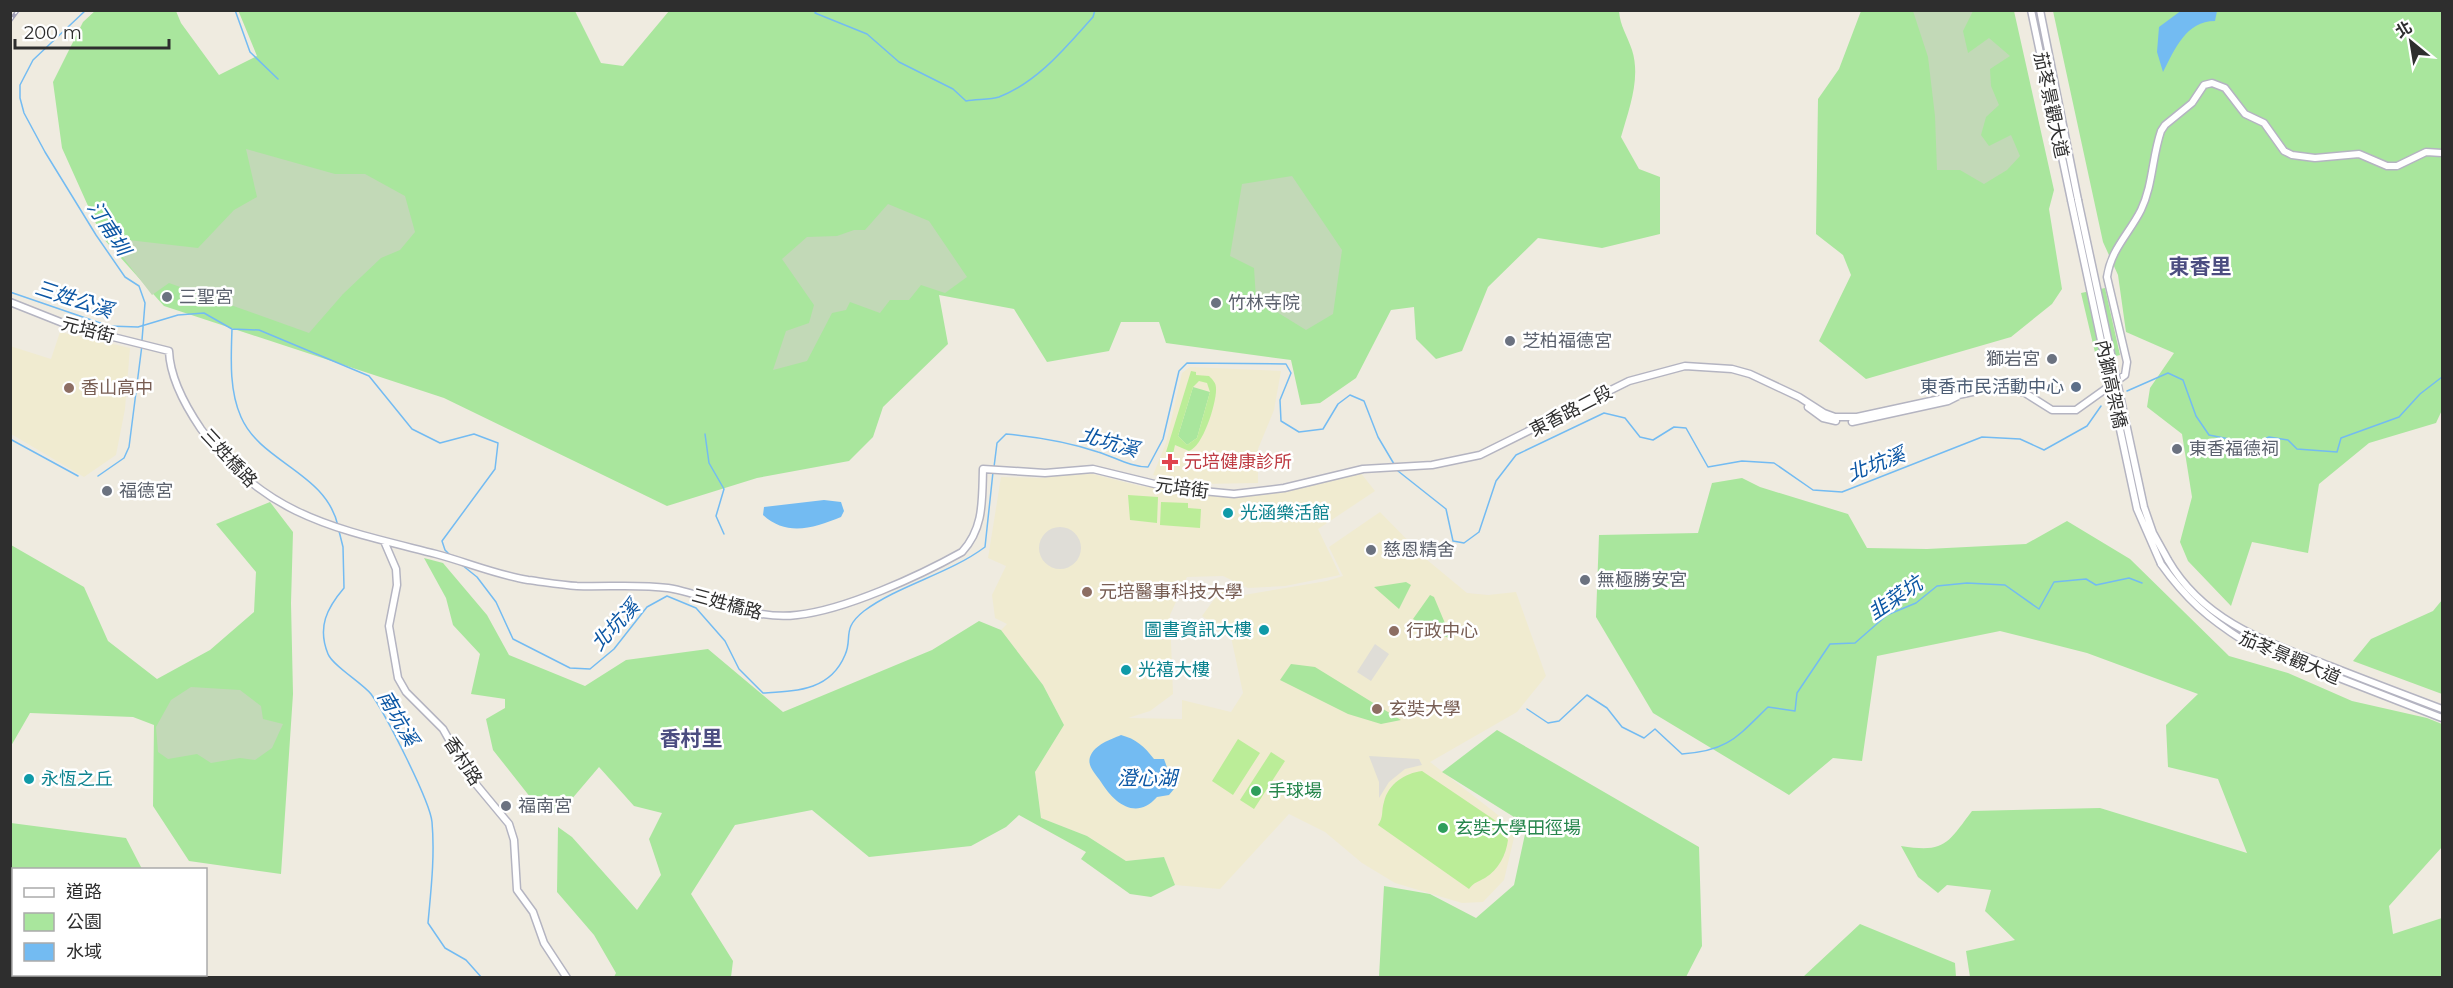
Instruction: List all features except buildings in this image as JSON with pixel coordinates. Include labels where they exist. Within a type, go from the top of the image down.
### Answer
[{"type":"street","name":"茄苳景觀大道","points":[[2031,10],[2071,200]]},
{"type":"street","name":"茄苳景觀大道","points":[[2040,10],[2078,200]]},
{"type":"street","name":"東香路二段","points":[[1363,469],[1432,465],[1480,455],[1640,376],[1685,366],[1732,369],[1764,379],[1824,413],[1847,418],[2000,386],[2014,388],[2048,408],[2063,412],[2076,410],[2089,403],[2098,393],[2125,375],[2127,362],[2107,277],[2109,263],[2114,249],[2140,211],[2150,186],[2164,125],[2192,102],[2204,85],[2212,83],[2224,88],[2245,114],[2264,123],[2284,151],[2292,155],[2315,158],[2360,154],[2387,166],[2397,166],[2426,152],[2442,153]]},
{"type":"street","name":"內獅高架橋","points":[[2071,200],[2137,509],[2161,564]]},
{"type":"street","name":"內獅高架橋","points":[[2078,200],[2144,507],[2153,532],[2168,560]]},
{"type":"street","name":"元培街","points":[[10,302],[65,324],[169,351]]},
{"type":"street","name":"三姓橋路","points":[[169,351],[169,362],[193,418],[228,462],[263,493],[294,511],[332,528],[524,579],[576,586],[669,589],[773,616],[818,612],[852,601],[962,552],[973,539],[979,526],[986,469]]},
{"type":"street","name":"元培街","points":[[986,469],[1045,473],[1093,469],[1160,486],[1234,494],[1291,486],[1363,469]]},
{"type":"street","name":"香村路","points":[[384,541],[396,569],[397,585],[389,626],[398,678],[406,692],[443,729],[470,777],[509,824],[514,840],[517,890],[529,905],[544,943],[567,978]]},
{"type":"street","name":"茄苳景觀大道","points":[[2168,560],[2196,597],[2217,616],[2242,631],[2442,709]]},
{"type":"street","name":"茄苳景觀大道","points":[[2161,564],[2181,593],[2214,622],[2244,641],[2442,718]]},
{"type":"shaded area","name":"香山高中","points":[[60,332],[130,348],[125,409],[116,455],[84,477],[11,434],[10,346],[51,359]]},
{"type":"shaded area","points":[[1190,367],[1281,371],[1274,410],[1258,449],[1258,483],[1202,484],[1153,475],[1166,443],[1182,373]]},
{"type":"shaded area","name":"玄奘大學","points":[[1085,472],[1140,486],[1228,496],[1360,472],[1375,491],[1318,529],[1340,575],[1285,586],[1248,588],[1223,576],[1187,577],[1170,615],[1173,694],[1150,711],[1128,718],[1182,719],[1182,700],[1231,712],[1243,693],[1231,637],[1202,616],[1218,594],[1232,586],[1244,595],[1327,581],[1343,576],[1329,547],[1380,512],[1426,559],[1467,593],[1488,595],[1516,592],[1546,676],[1517,712],[1430,762],[1516,829],[1504,880],[1483,902],[1462,903],[1395,883],[1362,863],[1325,832],[1289,814],[1220,889],[1175,885],[1164,857],[1126,861],[1087,836],[1041,818],[1035,772],[1064,725],[1043,685],[1001,630],[1007,624],[995,618],[992,595],[1006,566],[988,558],[1001,477],[1042,478]]},
{"type":"shaded area","points":[[1060,527],[1075,533],[1081,548],[1075,563],[1060,569],[1045,563],[1039,548],[1045,533]]},
{"type":"shaded area","points":[[1375,644],[1389,654],[1371,681],[1357,672]]},
{"type":"shaded area","points":[[1369,756],[1419,759],[1422,765],[1405,769],[1389,782],[1379,798],[1379,782]]},
{"type":"green space","points":[[96,10],[176,11],[181,23],[219,75],[257,56],[238,10],[575,11],[601,63],[623,66],[669,11],[1619,11],[1622,26],[1632,50],[1635,71],[1633,94],[1621,137],[1639,169],[1660,177],[1660,234],[1602,248],[1538,238],[1488,287],[1462,351],[1436,359],[1416,339],[1414,307],[1391,310],[1356,378],[1320,403],[1301,405],[1291,360],[1166,343],[1159,322],[1121,322],[1109,351],[1047,362],[1014,309],[939,295],[948,344],[883,407],[873,437],[849,461],[757,478],[667,506],[444,398],[164,306],[102,237],[62,148],[53,82],[83,22]]},
{"type":"green space","points":[[1861,11],[2014,11],[2054,190],[2049,209],[2062,289],[2052,304],[2011,337],[1866,379],[1819,341],[1851,275],[1843,255],[1816,234],[1818,99],[1839,69]]},
{"type":"green space","points":[[1913,11],[1973,11],[1963,31],[1968,53],[1989,38],[2010,56],[1990,69],[1991,86],[1999,105],[1986,117],[1981,135],[1989,146],[2011,135],[2020,156],[2007,170],[1984,184],[1960,170],[1937,170],[1935,116],[1928,57]]},
{"type":"green space","points":[[2053,11],[2442,11],[2442,410],[2436,423],[2369,443],[2319,484],[2308,553],[2252,542],[2231,606],[2188,561],[2180,542],[2192,497],[2182,434],[2147,407],[2150,388],[2174,353],[2126,332],[2118,275],[2103,242]]},
{"type":"green space","points":[[246,149],[335,174],[365,174],[405,196],[415,232],[400,250],[381,258],[343,294],[309,333],[169,283],[152,295],[122,256],[128,240],[198,248],[234,210],[257,197]]},
{"type":"green space","points":[[1292,176],[1342,250],[1333,314],[1306,330],[1256,299],[1254,268],[1230,256],[1242,184]]},
{"type":"green space","points":[[888,204],[929,221],[967,277],[945,293],[921,285],[909,300],[890,300],[880,313],[850,302],[846,310],[832,313],[807,361],[773,370],[786,331],[809,323],[814,305],[782,259],[807,237],[837,236],[854,230],[865,230]]},
{"type":"green space","points":[[2105,288],[2120,355],[2097,361],[2081,293]]},
{"type":"green space","points":[[1191,371],[1196,372],[1196,375],[1209,376],[1215,385],[1216,395],[1204,433],[1194,448],[1189,451],[1175,445],[1173,454],[1166,452]],"holes":[[[1199,381],[1207,383],[1210,392],[1197,438],[1187,445],[1178,436],[1193,387]]]},
{"type":"green space","points":[[1193,387],[1210,392],[1197,438],[1187,445],[1178,436]]},
{"type":"green space","points":[[1742,478],[1760,487],[1848,514],[1867,548],[1927,549],[2026,544],[2067,521],[2130,559],[2229,656],[2288,673],[2352,701],[2427,718],[2442,724],[2442,847],[2389,906],[2393,934],[2442,918],[2442,977],[1970,977],[1966,951],[2015,940],[1985,911],[1991,890],[1947,885],[1938,893],[1918,877],[1901,846],[1927,848],[1944,844],[1972,811],[2100,808],[2247,853],[2218,779],[2168,767],[2166,725],[2198,694],[2087,653],[2000,631],[1877,656],[1862,761],[1833,758],[1789,795],[1653,713],[1596,617],[1599,535],[1698,533],[1712,483]]},
{"type":"green space","points":[[1128,495],[1158,497],[1157,523],[1130,520]]},
{"type":"green space","points":[[270,502],[293,532],[291,603],[293,694],[281,874],[189,861],[153,806],[154,725],[133,717],[30,713],[11,746],[11,545],[84,587],[108,641],[157,679],[210,650],[254,612],[256,572],[216,524]]},
{"type":"green space","points":[[1161,502],[1188,503],[1188,508],[1201,509],[1200,528],[1160,525]]},
{"type":"green space","points":[[424,558],[443,563],[487,615],[509,655],[585,686],[626,660],[708,649],[783,712],[932,650],[979,621],[1001,630],[1043,685],[1064,725],[1035,772],[1041,818],[1087,836],[1126,861],[1164,857],[1175,885],[1151,897],[1130,894],[1081,859],[1086,852],[1019,815],[1006,827],[971,846],[869,857],[812,810],[735,825],[691,894],[733,961],[731,977],[614,977],[616,973],[594,935],[557,892],[558,827],[572,837],[637,910],[661,875],[649,839],[662,813],[634,806],[599,767],[559,814],[538,807],[493,750],[486,719],[505,708],[505,699],[471,694],[480,654],[453,625],[446,598]]},
{"type":"green space","points":[[1406,582],[1411,585],[1399,609],[1374,587]]},
{"type":"green space","points":[[1430,595],[1434,597],[1452,640],[1413,619]]},
{"type":"green space","points":[[2442,600],[2442,694],[2353,661],[2371,639],[2433,611]]},
{"type":"green space","points":[[1291,664],[1315,667],[1401,720],[1381,724],[1348,714],[1280,680]]},
{"type":"green space","points":[[191,687],[240,690],[261,706],[263,719],[283,724],[272,748],[255,760],[240,758],[211,763],[197,754],[168,759],[158,752],[156,727],[171,700]]},
{"type":"green space","points":[[1497,730],[1699,847],[1702,946],[1686,977],[1379,977],[1384,886],[1430,894],[1476,918],[1514,885],[1527,825],[1442,772]]},
{"type":"green space","points":[[1238,739],[1260,753],[1233,795],[1212,781]]},
{"type":"green space","points":[[1271,752],[1285,761],[1254,809],[1240,800]]},
{"type":"green space","name":"玄奘大學田徑場","points":[[1422,771],[1499,823],[1508,840],[1506,851],[1498,866],[1469,889],[1378,825],[1386,796],[1393,785],[1409,774]]},
{"type":"green space","points":[[11,823],[126,838],[141,868],[12,868],[12,976],[178,977],[11,977]]},
{"type":"green space","points":[[1860,924],[1955,963],[1956,977],[1803,977]]},
{"type":"water","points":[[2182,10],[2217,11],[2215,21],[2205,22],[2189,31],[2172,54],[2163,72],[2157,52],[2159,27]]},
{"type":"water","points":[[824,500],[841,502],[844,511],[841,517],[811,527],[791,528],[772,522],[763,515],[764,507]]},
{"type":"water","name":"澄心湖","points":[[1121,735],[1139,744],[1154,759],[1164,759],[1169,773],[1176,777],[1179,783],[1169,795],[1157,797],[1141,808],[1133,808],[1119,802],[1106,790],[1091,767],[1090,757],[1099,746]]},
{"type":"waterway","name":"汀甫圳","points":[[86,10],[33,60],[20,85],[20,98],[24,113],[45,152],[96,235],[125,277],[139,286],[145,303],[142,340]]},
{"type":"waterway","points":[[235,10],[250,52],[278,79]]},
{"type":"waterway","points":[[817,10],[815,13],[867,34],[899,62],[953,89],[966,101],[999,97],[1039,73],[1062,52],[1093,17],[1095,10]]},
{"type":"waterway","name":"北坑溪","points":[[10,292],[109,326],[138,327],[178,315],[204,313],[232,329],[259,330],[369,376],[412,429],[440,443],[474,434],[498,443],[495,469],[442,541],[445,550],[451,556]]},
{"type":"waterway","name":"南坑溪","points":[[232,329],[231,362],[234,396],[241,417],[250,433],[263,446],[321,493],[331,508],[338,526]]},
{"type":"waterway","name":"汀甫圳","points":[[98,476],[124,458],[129,447],[142,345]]},
{"type":"waterway","name":"北坑溪","points":[[994,467],[997,443],[1006,434],[1064,443],[1098,452],[1129,464],[1148,467],[1163,439],[1179,371],[1187,363],[1286,364],[1291,373],[1280,400],[1281,421],[1299,432],[1323,429],[1338,404],[1350,395],[1364,401],[1378,437],[1394,464]]},
{"type":"waterway","name":"北坑溪","points":[[2127,391],[2168,373],[2183,380],[2196,416],[2209,435],[2234,440],[2260,441],[2269,437],[2288,440],[2297,449],[2337,452],[2341,438],[2399,417],[2420,394],[2442,377]]},
{"type":"waterway","name":"北坑溪","points":[[1398,471],[1446,509],[1453,541],[1464,543],[1479,532],[1496,481],[1516,455],[1604,413],[1625,418],[1640,437],[1653,440],[1674,427],[1686,428],[1708,467],[1742,461],[1774,463],[1813,490],[1842,492],[1982,437],[2020,439],[2044,450],[2087,426],[2101,406]]},
{"type":"waterway","points":[[705,434],[709,463],[724,489],[716,516],[724,534]]},
{"type":"waterway","name":"汀甫圳","points":[[10,439],[78,476]]},
{"type":"waterway","name":"北坑溪","points":[[462,565],[477,577],[496,602],[513,639],[570,668],[590,669],[614,649],[647,607],[667,596],[696,608],[725,641],[739,669],[763,693],[799,690],[821,682],[839,667],[847,649],[852,623],[864,611],[893,594],[956,565],[985,547],[993,472]]},
{"type":"waterway","name":"南坑溪","points":[[339,531],[343,547],[344,588],[326,618],[323,635],[328,654],[341,669],[371,694],[406,757],[424,796],[432,822],[432,873],[428,923],[445,948],[466,960],[482,978]]},
{"type":"waterway","name":"韭菜坑","points":[[1527,709],[1548,723],[1559,721],[1587,695],[1607,708],[1622,727],[1644,738],[1655,729],[1682,754],[1710,750],[1731,741],[1768,707],[1795,711],[1797,693],[1830,644],[1855,643],[1887,615],[1916,603],[1937,586],[1967,583],[2005,585],[2039,609],[2054,582],[2086,579],[2096,585],[2129,578],[2142,583]]},
{"type":"railway","points":[[10,21],[18,10]]},
{"type":"place","name":"三聖宮","points":[[167,297]]},
{"type":"place","name":"竹林寺院","points":[[1216,303]]},
{"type":"place","name":"芝柏福德宮","points":[[1510,341]]},
{"type":"place","name":"獅岩宮","points":[[2052,359]]},
{"type":"place","name":"東香市民活動中心","points":[[2076,387]]},
{"type":"place","name":"香山高中","points":[[69,388]]},
{"type":"place","name":"東香福德祠","points":[[2177,449]]},
{"type":"place","name":"元培健康診所","points":[[1170,462]]},
{"type":"place","name":"福德宮","points":[[107,491]]},
{"type":"place","name":"光涵樂活館","points":[[1228,513]]},
{"type":"place","name":"慈恩精舍","points":[[1371,550]]},
{"type":"place","name":"無極勝安宮","points":[[1585,580]]},
{"type":"place","name":"元培醫事科技大學","points":[[1087,592]]},
{"type":"place","name":"圖書資訊大樓","points":[[1264,630]]},
{"type":"place","name":"行政中心","points":[[1394,631]]},
{"type":"place","name":"光禧大樓","points":[[1126,670]]},
{"type":"place","name":"玄奘大學","points":[[1377,709]]},
{"type":"place","name":"永恆之丘","points":[[29,779]]},
{"type":"place","name":"手球場","points":[[1256,791]]},
{"type":"place","name":"福南宮","points":[[506,806]]},
{"type":"place","name":"玄奘大學田徑場","points":[[1443,828]]},
{"type":"district","name":"東香里","points":[[2200,267]]},
{"type":"district","name":"香村里","points":[[691,739]]},
{"type":"water label","name":"三姓公溪","points":[[74,299]]}]
